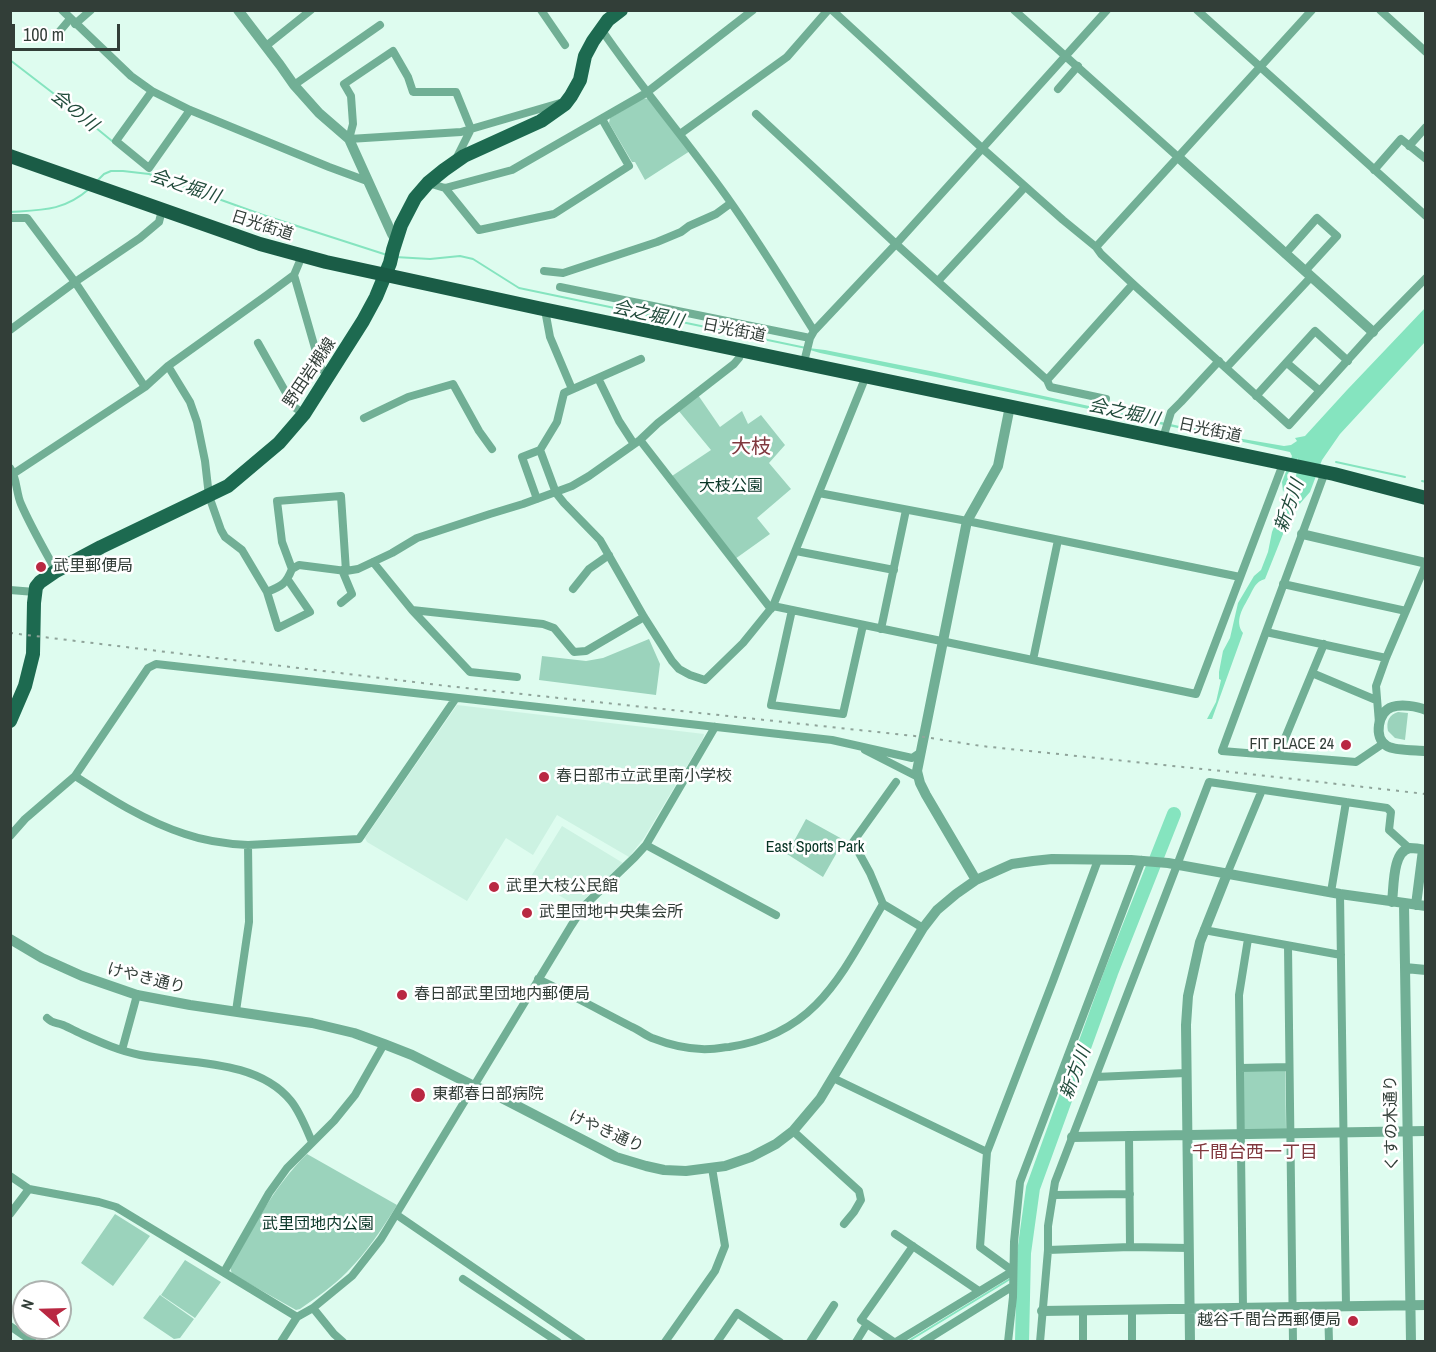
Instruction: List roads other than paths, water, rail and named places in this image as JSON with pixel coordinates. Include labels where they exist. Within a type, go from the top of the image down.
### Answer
[{"type":"highway","name":"日光街道","points":[[10,156],[260,244],[302,256],[545,309],[626,322],[742,350],[805,358],[866,376],[1010,406],[1164,433],[1425,498]]},
{"type":"main road","name":"野田岩槻線","points":[[35,592],[40,582],[100,547],[228,486],[279,443],[304,414],[363,321],[376,297],[408,210],[415,198],[428,183],[464,156],[541,121],[555,112],[571,96],[580,80],[585,56],[600,29],[621,10]]},
{"type":"main road","points":[[10,721],[16,698],[25,686],[33,654],[35,592]]},
{"type":"street","points":[[62,10],[131,76],[152,91],[190,110],[368,181]]},
{"type":"street","points":[[59,32],[91,10]]},
{"type":"street","points":[[238,10],[294,85],[319,113],[349,139],[392,234],[393,250]]},
{"type":"street","points":[[266,46],[311,10]]},
{"type":"street","points":[[541,10],[565,45]]},
{"type":"street","points":[[428,183],[445,188],[512,170],[646,93],[753,10]]},
{"type":"street","points":[[680,134],[787,57],[830,10],[1025,187],[1096,248],[1288,425],[1425,278]]},
{"type":"street","points":[[1014,10],[1373,332]]},
{"type":"street","points":[[805,358],[811,337],[1107,10]]},
{"type":"street","points":[[1197,10],[1425,216]]},
{"type":"street","points":[[1096,248],[1312,10]]},
{"type":"street","points":[[1380,10],[1425,52]]},
{"type":"street","points":[[294,85],[380,25]]},
{"type":"street","points":[[600,29],[731,203],[760,247],[811,337]]},
{"type":"street","points":[[349,139],[353,124],[351,96],[344,84],[393,51],[408,77],[413,92],[456,92],[471,129],[455,162]]},
{"type":"street","points":[[1058,89],[1077,66]]},
{"type":"street","points":[[152,91],[116,141],[149,168],[190,110]]},
{"type":"street","points":[[349,139],[460,132],[567,101]]},
{"type":"street","points":[[756,114],[1047,380],[1050,387],[1106,399]]},
{"type":"street","points":[[445,188],[479,230],[554,214],[629,166],[602,119]]},
{"type":"street","points":[[1409,146],[1425,127]]},
{"type":"street","points":[[1374,170],[1401,139],[1425,159]]},
{"type":"street","points":[[938,281],[1025,187]]},
{"type":"street","points":[[544,271],[563,273],[657,242],[716,214],[731,203]]},
{"type":"street","points":[[10,330],[140,238],[159,222],[162,210]]},
{"type":"street","points":[[10,218],[27,218],[75,282],[145,387]]},
{"type":"street","points":[[1226,368],[1308,274],[1337,236],[1317,218],[1285,254]]},
{"type":"street","points":[[56,572],[14,495],[12,472],[145,387],[168,366],[294,274],[302,256]]},
{"type":"street","points":[[294,274],[321,369],[330,374]]},
{"type":"street","points":[[1047,380],[1133,284]]},
{"type":"street","points":[[560,287],[630,304],[811,337]]},
{"type":"street","points":[[626,322],[630,304]]},
{"type":"street","points":[[545,309],[550,337],[572,389]]},
{"type":"street","points":[[1256,396],[1315,332],[1348,361]]},
{"type":"street","points":[[258,343],[294,407],[304,414]]},
{"type":"street","points":[[267,592],[281,587],[288,580],[292,569],[299,565],[344,571],[358,569],[417,538],[537,500],[572,486],[637,442],[734,364],[742,350]]},
{"type":"street","points":[[537,500],[522,458],[540,450],[556,422],[564,393],[641,359]]},
{"type":"street","points":[[1164,433],[1171,412],[1219,361]]},
{"type":"street","points":[[1287,363],[1320,391]]},
{"type":"street","points":[[168,366],[190,402],[197,422],[209,496],[225,537],[242,550],[267,592],[278,628],[310,612],[288,580]]},
{"type":"street","points":[[540,450],[556,493],[600,540],[672,661],[679,669],[705,680],[743,643],[772,608],[866,376]]},
{"type":"street","points":[[598,378],[619,421],[772,608],[792,610],[1196,694],[1284,464]]},
{"type":"street","points":[[364,418],[408,397],[453,384],[479,431],[492,449]]},
{"type":"street","points":[[976,880],[926,795],[917,771],[967,521],[998,466],[1010,406]]},
{"type":"street","points":[[1323,472],[1222,751],[1356,762],[1384,743]]},
{"type":"street","points":[[819,493],[1240,577]]},
{"type":"street","points":[[292,569],[282,542],[277,501],[341,496],[344,571],[352,594],[340,603]]},
{"type":"street","points":[[881,629],[906,510]]},
{"type":"street","points":[[1302,534],[1425,563],[1376,686],[1380,723]]},
{"type":"street","points":[[1034,660],[1058,540]]},
{"type":"street","points":[[796,551],[894,570]]},
{"type":"street","points":[[573,589],[589,569],[609,555]]},
{"type":"street","points":[[373,562],[412,610],[470,672],[517,677]]},
{"type":"street","points":[[1283,584],[1406,611]]},
{"type":"street","points":[[10,590],[35,592]]},
{"type":"street","points":[[412,610],[543,624],[554,628],[574,652],[586,651],[645,616]]},
{"type":"street","points":[[792,610],[771,705],[843,714],[863,625]]},
{"type":"street","points":[[1266,632],[1386,658]]},
{"type":"street","points":[[1278,755],[1324,644]]},
{"type":"street","points":[[10,836],[25,819],[75,776],[148,668],[156,664],[832,740],[912,758],[921,752]]},
{"type":"street","points":[[1312,673],[1377,700]]},
{"type":"street","points":[[75,776],[102,794],[181,833],[231,844],[248,845],[359,839],[456,698]]},
{"type":"street","points":[[1424,707],[1391,707],[1381,717],[1379,731],[1384,743],[1390,747],[1425,751]]},
{"type":"street","points":[[280,1341],[297,1317],[313,1308],[352,1276],[381,1239],[584,906],[646,845],[715,727]]},
{"type":"street","points":[[851,743],[918,777]]},
{"type":"street","points":[[896,782],[853,842],[870,873],[883,904],[923,928]]},
{"type":"street","points":[[1040,1341],[1048,1226],[1055,1182],[1096,1077],[1173,864],[1209,783],[1387,808],[1391,812],[1389,830],[1408,848],[1424,850],[1421,906]]},
{"type":"street","points":[[1190,1341],[1186,1072],[1188,996],[1204,930],[1262,790]]},
{"type":"street","points":[[1346,802],[1336,893],[1341,955],[1346,1306]]},
{"type":"street","points":[[236,1011],[249,922],[248,845]]},
{"type":"street","points":[[646,845],[776,915]]},
{"type":"street","points":[[1392,902],[1396,864],[1408,848]]},
{"type":"street","points":[[1013,1271],[980,1247],[987,1152],[1098,860]]},
{"type":"street","name":"けやき通り","points":[[10,939],[82,976],[137,995],[312,1023],[354,1033],[412,1055],[616,1157],[664,1170],[686,1171],[725,1166],[751,1157],[776,1144],[793,1131],[812,1111],[923,928],[956,894],[976,880],[1012,864],[1033,861],[1145,861],[1421,906]]},
{"type":"street","points":[[1008,1341],[1020,1182],[1145,861]]},
{"type":"street","points":[[538,979],[652,1038],[678,1046],[709,1049],[747,1044],[795,1023],[823,998],[840,976],[883,904]]},
{"type":"street","name":"くすの木通り","points":[[1404,904],[1411,1341]]},
{"type":"street","points":[[1204,930],[1341,955]]},
{"type":"street","points":[[1243,1308],[1239,995],[1248,939]]},
{"type":"street","points":[[1288,946],[1293,1341]]},
{"type":"street","points":[[1405,968],[1425,970]]},
{"type":"street","points":[[122,1050],[137,995]]},
{"type":"street","points":[[46,1018],[53,1023],[64,1025],[122,1050],[167,1059],[232,1067],[263,1078],[291,1101],[304,1122],[312,1142]]},
{"type":"street","points":[[224,1272],[269,1193],[287,1168],[334,1121],[355,1095],[384,1044]]},
{"type":"street","points":[[1240,1068],[1289,1067]]},
{"type":"street","points":[[1096,1077],[1186,1072]]},
{"type":"street","points":[[833,1078],[987,1152]]},
{"type":"street","points":[[793,1131],[859,1191],[861,1200],[844,1224]]},
{"type":"street","points":[[1072,1137],[1425,1131]]},
{"type":"street","points":[[1129,1136],[1130,1247]]},
{"type":"street","points":[[665,1341],[715,1271],[725,1246],[712,1168]]},
{"type":"street","points":[[10,1176],[28,1189],[116,1207],[297,1317]]},
{"type":"street","points":[[10,1214],[28,1189]]},
{"type":"street","points":[[1054,1195],[1130,1194]]},
{"type":"street","points":[[397,1215],[582,1341]]},
{"type":"street","points":[[896,1234],[979,1292]]},
{"type":"street","points":[[913,1246],[861,1320],[895,1341],[1013,1271]]},
{"type":"street","points":[[1048,1250],[1130,1247],[1189,1248]]},
{"type":"street","points":[[464,1279],[558,1341]]},
{"type":"street","points":[[923,1341],[1013,1286]]},
{"type":"street","points":[[810,1341],[834,1305]]},
{"type":"street","points":[[1042,1311],[1425,1305]]},
{"type":"street","points":[[1328,1306],[1329,1341]]},
{"type":"street","points":[[313,1308],[334,1334],[343,1341]]},
{"type":"street","points":[[1083,1310],[1083,1341]]},
{"type":"street","points":[[1132,1310],[1132,1341]]},
{"type":"street","points":[[717,1341],[737,1313],[780,1341]]},
{"type":"street","points":[[856,1341],[867,1324]]},
{"type":"street","points":[[10,1326],[33,1341]]},
{"type":"water","points":[[1425,308],[1425,342],[1340,434],[1322,460],[1310,492],[1291,514],[1265,579],[1255,586],[1242,610],[1239,624],[1243,633],[1212,719],[1207,719],[1216,702],[1221,680],[1219,672],[1223,651],[1230,638],[1238,603],[1254,576],[1261,570],[1272,532],[1281,510],[1285,508],[1283,503],[1295,482],[1298,458],[1287,475],[1288,479],[1283,492],[1282,482],[1292,456],[1290,452],[800,347],[935,372],[1231,437],[1284,446],[1297,441],[1295,438],[1305,436]]},
{"type":"waterway","name":"会の川","points":[[10,60],[112,141]]},
{"type":"waterway","name":"会之堀川","points":[[97,181],[111,171],[149,174],[263,215],[387,255]]},
{"type":"waterway","name":"会之堀川","points":[[10,212],[52,208],[71,202],[89,189]]},
{"type":"waterway","name":"会之堀川","points":[[395,257],[430,259],[460,256],[473,259],[519,288],[806,348]]},
{"type":"waterway","points":[[1336,462],[1405,477]]},
{"type":"waterway","points":[[1422,481],[1426,482]]},
{"type":"waterway","name":"新方川","points":[[1022,1342],[1024,1253],[1033,1188],[1111,973],[1174,814]]},
{"type":"waterway","name":"新方川","points":[[1017,1275],[1025,1268]]},
{"type":"waterway","points":[[907,1342],[1010,1279]]},
{"type":"railway","points":[[10,633],[447,686],[1426,794]]},
{"type":"place","name":"武里郵便局","points":[[41,567]]},
{"type":"place","name":"FIT PLACE 24","points":[[1346,745]]},
{"type":"place","name":"春日部市立武里南小学校","points":[[544,777]]},
{"type":"place","name":"武里大枝公民館","points":[[494,887]]},
{"type":"place","name":"武里団地中央集会所","points":[[527,913]]},
{"type":"place","name":"春日部武里団地内郵便局","points":[[402,995]]},
{"type":"place","name":"東都春日部病院","points":[[418,1095]]},
{"type":"place","name":"越谷千間台西郵便局","points":[[1353,1321]]},
{"type":"district","name":"大枝","points":[[751,448]]},
{"type":"district","name":"千間台西一丁目","points":[[1255,1153]]},
{"type":"park label","name":"大枝公園","points":[[731,487]]},
{"type":"park label","name":"East Sports Park","points":[[815,848]]},
{"type":"park label","name":"武里団地内公園","points":[[318,1225]]}]
